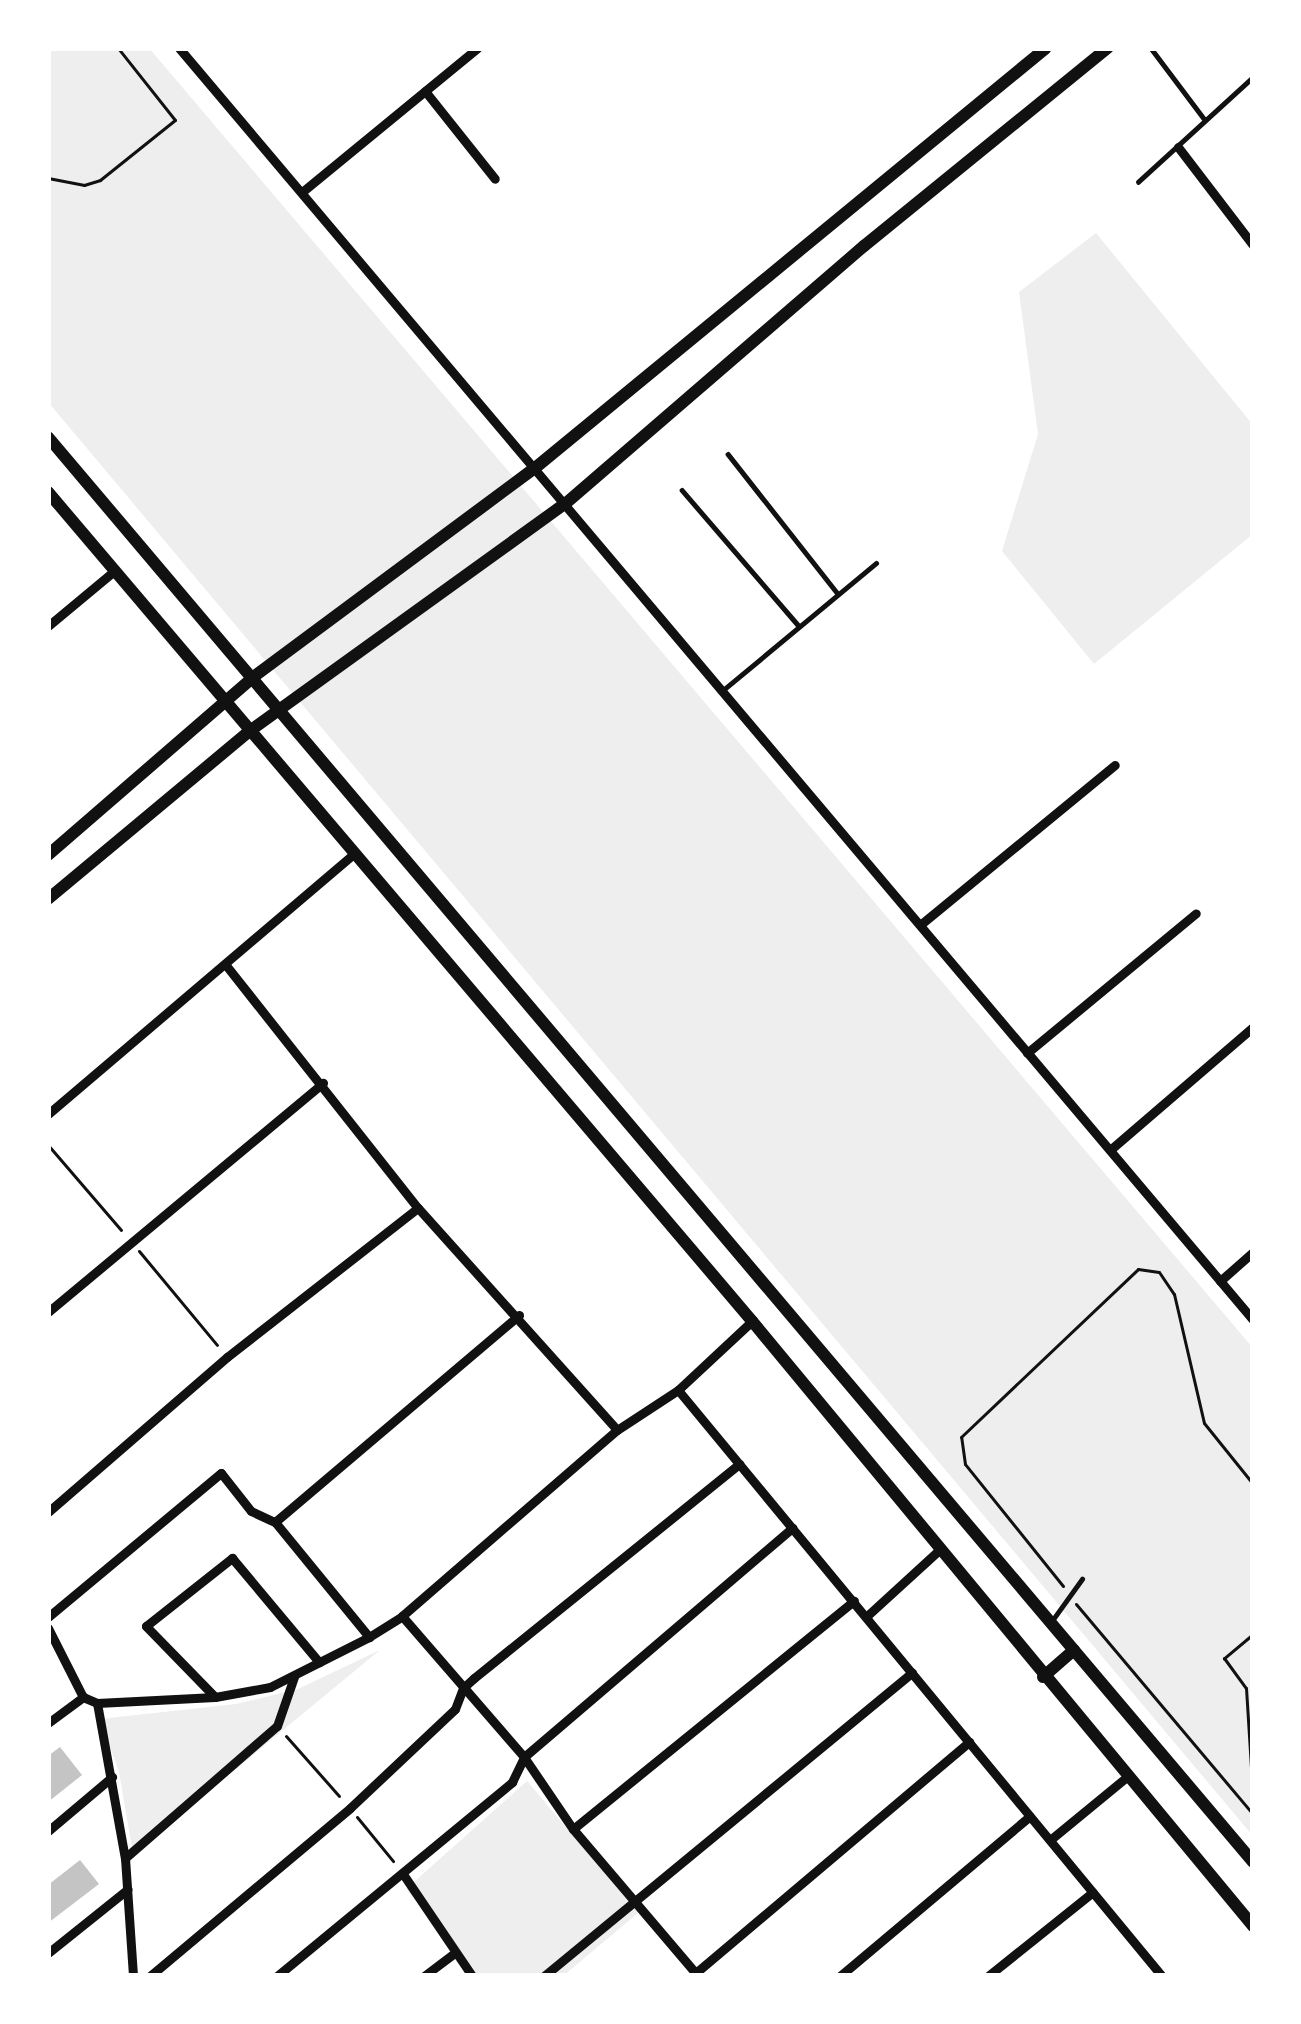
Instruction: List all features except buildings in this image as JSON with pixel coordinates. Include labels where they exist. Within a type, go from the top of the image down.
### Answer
[{"type":"main road","points":[[48,855],[252,679],[535,468],[1046,48]]},
{"type":"main road","points":[[48,899],[247,733],[565,504],[864,246],[1108,48]]},
{"type":"main road","points":[[48,437],[1253,1862]]},
{"type":"main road","points":[[48,492],[247,733],[752,1321],[1253,1926]]},
{"type":"main road","points":[[1043,1677],[1074,1651]]},
{"type":"street","points":[[179,48],[1253,1320]]},
{"type":"street","points":[[302,192],[477,48]]},
{"type":"street","points":[[425,91],[495,178]]},
{"type":"street","points":[[1178,147],[1253,245]]},
{"type":"street","points":[[48,626],[114,571]]},
{"type":"street","points":[[920,925],[1115,765]]},
{"type":"street","points":[[48,1114],[353,854]]},
{"type":"street","points":[[1028,1053],[1196,913]]},
{"type":"street","points":[[225,964],[418,1208],[519,1315],[616,1430]]},
{"type":"street","points":[[1110,1150],[1253,1027]]},
{"type":"street","points":[[48,1312],[323,1083]]},
{"type":"street","points":[[48,1512],[227,1357],[418,1208]]},
{"type":"street","points":[[1220,1281],[1253,1252]]},
{"type":"street","points":[[275,1522],[519,1315]]},
{"type":"street","points":[[48,1628],[83,1697],[97,1702],[215,1697],[270,1687],[402,1616],[616,1430],[678,1390],[752,1321]]},
{"type":"street","points":[[678,1390],[1162,1976]]},
{"type":"street","points":[[150,1976],[350,1808],[455,1709],[463,1688],[740,1464]]},
{"type":"street","points":[[48,1617],[221,1473],[250,1511],[275,1522],[369,1637]]},
{"type":"street","points":[[277,1976],[512,1782],[524,1757],[791,1528]]},
{"type":"street","points":[[868,1616],[938,1551]]},
{"type":"street","points":[[215,1697],[146,1625],[232,1558],[319,1663]]},
{"type":"street","points":[[573,1829],[854,1601]]},
{"type":"street","points":[[402,1616],[524,1757],[573,1829],[695,1975],[969,1742]]},
{"type":"street","points":[[544,1976],[912,1673]]},
{"type":"street","points":[[125,1858],[277,1726],[295,1676]]},
{"type":"street","points":[[48,1724],[83,1697]]},
{"type":"street","points":[[97,1702],[125,1858],[133,1976]]},
{"type":"street","points":[[1050,1840],[1128,1776]]},
{"type":"street","points":[[48,1831],[112,1777]]},
{"type":"street","points":[[840,1976],[1030,1816]]},
{"type":"street","points":[[403,1874],[472,1976]]},
{"type":"street","points":[[48,1953],[128,1889]]},
{"type":"street","points":[[988,1976],[1093,1892]]},
{"type":"street","points":[[424,1976],[454,1952]]},
{"type":"lane","points":[[1151,48],[1206,121]]},
{"type":"lane","points":[[1138,182],[1253,77]]},
{"type":"lane","points":[[728,454],[838,594]]},
{"type":"lane","points":[[682,490],[799,626]]},
{"type":"lane","points":[[722,691],[876,563]]},
{"type":"lane","points":[[1051,1623],[1082,1579]]},
{"type":"path","points":[[48,178],[84,185],[100,180],[175,121],[118,48]]},
{"type":"path","points":[[1253,1484],[1204,1423],[1174,1294],[1159,1272],[1138,1269],[961,1437],[965,1464],[1253,1814]]},
{"type":"path","points":[[1253,1634],[1224,1658],[1246,1688],[1253,1800]]},
{"type":"shaded area","points":[[48,48],[149,48],[1253,1348],[1253,1836],[48,402]]},
{"type":"shaded area","points":[[1096,233],[1253,425],[1253,534],[1094,664],[1002,551],[1038,434],[1019,292]]},
{"type":"shaded area","points":[[380,1650],[133,1854],[119,1772],[100,1719],[236,1704],[298,1689]]},
{"type":"shaded area","points":[[527,1781],[638,1913],[563,1976],[478,1976],[406,1889]]}]
